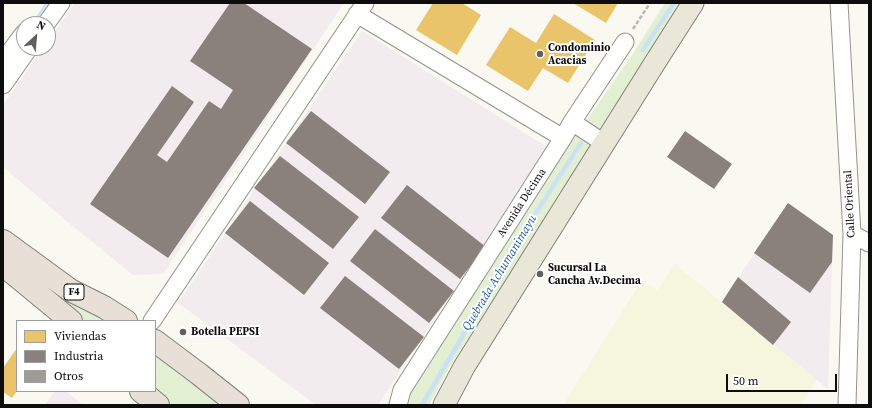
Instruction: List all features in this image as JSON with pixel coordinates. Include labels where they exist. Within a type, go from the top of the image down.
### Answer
[{"type":"highway","name":"F4","points":[[3,241],[70,290],[104,307],[124,320]]},
{"type":"highway","name":"F4","points":[[3,265],[71,320]]},
{"type":"highway","points":[[156,342],[238,405]]},
{"type":"highway","points":[[142,392],[158,405]]},
{"type":"main road","points":[[444,405],[464,367],[693,3]]},
{"type":"street","points":[[46,16],[61,3]]},
{"type":"street","name":"Calle Oriental","points":[[839,3],[852,234],[847,405]]},
{"type":"street","points":[[153,320],[361,8],[563,138]]},
{"type":"street","name":"Avenida Décima","points":[[398,405],[402,390],[572,122],[625,42]]},
{"type":"street","points":[[3,61],[16,46]]},
{"type":"street","points":[[3,85],[23,56]]},
{"type":"street","points":[[572,122],[604,143]]},
{"type":"street","points":[[852,234],[869,243]]},
{"type":"path","points":[[625,42],[650,3]]},
{"type":"shaded area","points":[[75,3],[344,3],[163,274],[133,275],[3,167],[3,105],[37,56],[56,56],[56,30]]},
{"type":"shaded area","points":[[362,31],[547,147],[379,405],[316,405],[178,303]]},
{"type":"shaded area","points":[[788,203],[833,235],[828,389],[722,302]]},
{"type":"shaded area","points":[[54,392],[67,392],[83,405],[45,405]]},
{"type":"green space","points":[[665,3],[681,3],[599,130],[586,125],[587,120],[632,55]]},
{"type":"green space","points":[[576,133],[593,144],[450,366],[429,405],[405,405],[405,400],[509,240]]},
{"type":"green space","points":[[3,254],[106,320],[83,320],[63,301]]},
{"type":"green space","points":[[675,264],[817,380],[801,405],[563,405],[641,282],[657,290]]},
{"type":"green space","points":[[156,354],[224,405],[171,405],[156,392]]},
{"type":"building: Viviendas","points":[[433,3],[462,3],[481,15],[457,55],[416,30]]},
{"type":"building: Viviendas","name":"Condominio Acacias","points":[[573,3],[618,3],[606,23]]},
{"type":"building: Viviendas","name":"Condominio Acacias","points":[[554,14],[595,40],[568,83],[543,68],[528,91],[486,65],[510,27],[536,43]]},
{"type":"building: Viviendas","points":[[16,349],[16,392],[12,398],[3,392],[3,368]]},
{"type":"building: Industria","points":[[230,3],[244,3],[312,49],[168,258],[90,204],[172,86],[194,102],[157,155],[167,162],[209,101],[221,109],[233,90],[190,61]]},
{"type":"building: Industria","points":[[311,111],[390,172],[365,204],[286,143]]},
{"type":"building: Industria","points":[[685,131],[732,164],[714,189],[667,157]]},
{"type":"building: Industria","points":[[280,156],[359,217],[333,249],[254,188]]},
{"type":"building: Industria","points":[[407,185],[486,247],[460,279],[381,218]]},
{"type":"building: Industria","points":[[250,201],[329,263],[304,295],[225,233]]},
{"type":"building: Industria","points":[[788,203],[833,235],[832,262],[810,293],[754,253]]},
{"type":"building: Industria","points":[[375,229],[454,291],[429,323],[350,261]]},
{"type":"building: Industria","points":[[345,276],[424,337],[399,369],[320,308]]},
{"type":"building: Industria","points":[[738,277],[791,322],[773,345],[722,302]]},
{"type":"building: Otros","name":"Botella PEPSI","points":[[183,328],[186,331],[183,334],[180,331]]},
{"type":"waterway","name":"Quebrada Achumanimayu","points":[[39,16],[48,3]]},
{"type":"waterway","name":"Quebrada Achumanimayu","points":[[643,50],[674,3]]},
{"type":"waterway","name":"Quebrada Achumanimayu","points":[[422,405],[525,230],[581,143]]},
{"type":"place","name":"Condominio Acacias","points":[[540,54]]},
{"type":"place","name":"Sucursal La Cancha Av.Decima","points":[[540,274]]},
{"type":"place","name":"Botella PEPSI","points":[[183,332]]}]
